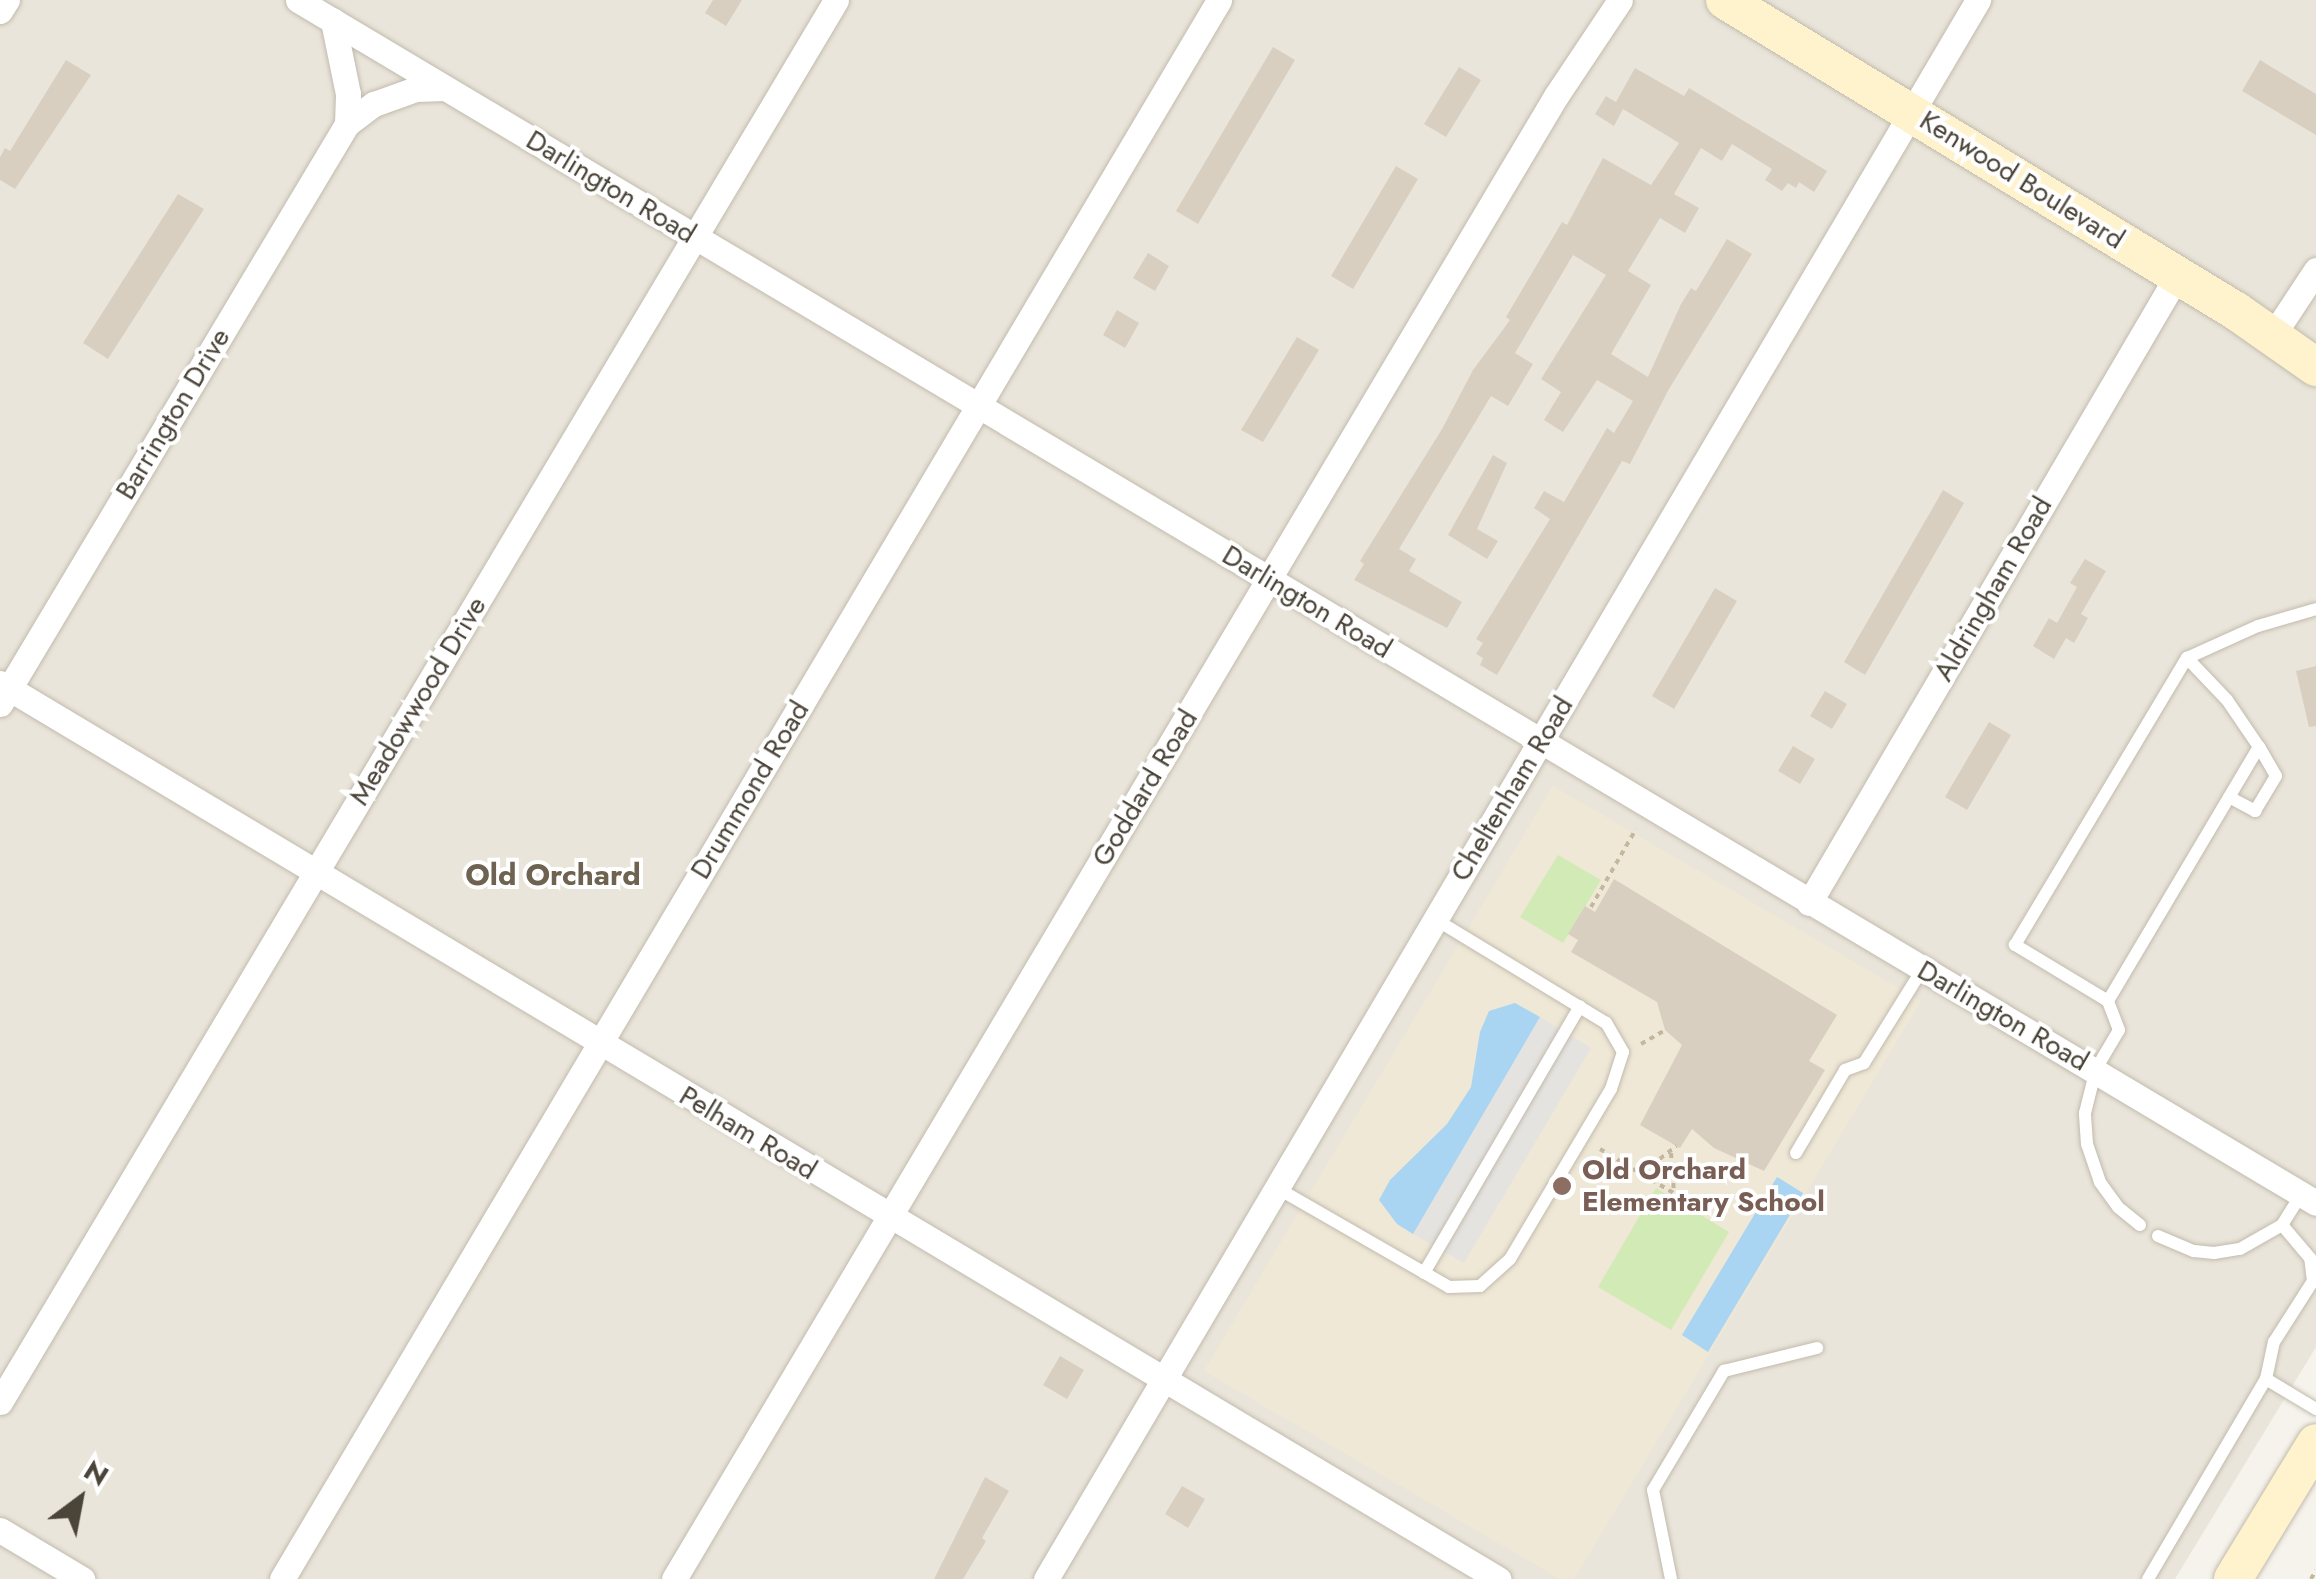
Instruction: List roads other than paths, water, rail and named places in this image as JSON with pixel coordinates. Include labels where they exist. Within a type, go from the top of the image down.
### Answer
[{"type":"street","points":[[0,11],[7,0]]},
{"type":"street","name":"Darlington Road","points":[[298,0],[2308,1198]]},
{"type":"street","name":"Meadowwood Drive","points":[[0,1402],[835,0]]},
{"type":"street","name":"Drummond Road","points":[[282,1579],[1219,0]]},
{"type":"street","name":"Goddard Road","points":[[674,1579],[1556,96],[1620,0]]},
{"type":"street","name":"Kenwood Boulevard","points":[[1725,0],[2273,335],[2316,367]]},
{"type":"street","name":"Cheltenham Road","points":[[1046,1579],[1978,0]]},
{"type":"street","points":[[333,21],[348,94],[347,124]]},
{"type":"street","name":"Barrington Drive","points":[[3,692],[347,124],[374,104],[416,89],[444,88]]},
{"type":"street","points":[[2273,335],[2316,270]]},
{"type":"street","name":"Aldringham Road","points":[[1809,904],[2177,276]]},
{"type":"street","name":"Pelham Road","points":[[3,692],[316,874],[1498,1579]]},
{"type":"street","points":[[2233,1579],[2316,1443]]},
{"type":"street","points":[[0,1530],[82,1579]]},
{"type":"lane","points":[[2140,1225],[2118,1207],[2100,1182],[2087,1144],[2085,1113],[2096,1069],[2119,1030],[2108,1001],[2015,945],[2188,658],[2258,626],[2316,610]]},
{"type":"lane","points":[[2188,658],[2227,700],[2276,776],[2255,812],[2229,797]]},
{"type":"lane","points":[[2108,1001],[2258,748]]},
{"type":"lane","points":[[1277,1188],[1449,1287],[1480,1286],[1496,1276],[1611,1089],[1623,1052],[1606,1023],[1435,919]]},
{"type":"lane","points":[[1796,1153],[1845,1070],[1864,1063],[1922,970]]},
{"type":"lane","points":[[1424,1273],[1580,1006]]},
{"type":"lane","points":[[2158,1236],[2194,1252],[2240,1248],[2282,1225],[2308,1198]]},
{"type":"lane","points":[[2148,1579],[2266,1379],[2274,1342],[2313,1281],[2310,1258],[2282,1225]]},
{"type":"lane","points":[[1671,1579],[1653,1490],[1724,1370],[1817,1348]]},
{"type":"lane","points":[[2266,1379],[2316,1409]]},
{"type":"water","points":[[1515,1003],[1540,1017],[1413,1234],[1397,1224],[1379,1200],[1390,1180],[1447,1124],[1471,1087],[1480,1032],[1489,1011]]},
{"type":"water","points":[[1777,1177],[1803,1193],[1708,1352],[1682,1335]]},
{"type":"place","name":"Old Orchard Elementary School","points":[[1562,1186]]},
{"type":"district","name":"Old Orchard","points":[[553,875]]}]
